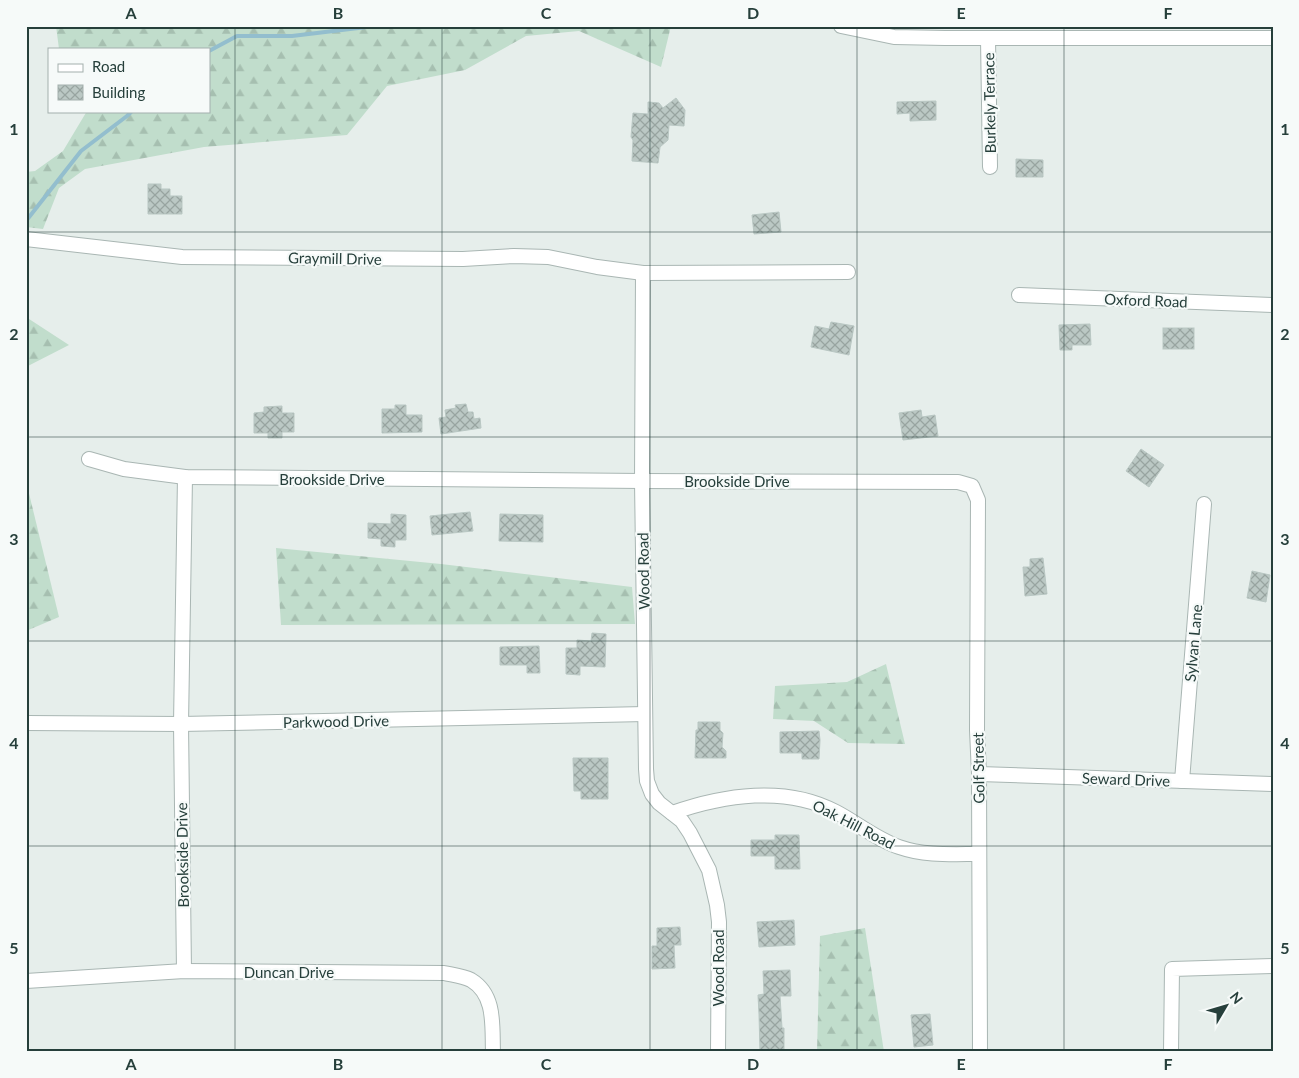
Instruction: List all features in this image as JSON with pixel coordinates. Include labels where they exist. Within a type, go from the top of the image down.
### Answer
[{"type":"street","points":[[841,26],[894,37],[988,39],[1273,38]]},
{"type":"street","name":"Burkely Terrace","points":[[988,39],[990,167]]},
{"type":"street","name":"Graymill Drive","points":[[26,239],[182,257],[463,259],[514,256],[548,257],[597,267],[643,272]]},
{"type":"street","points":[[643,272],[848,272]]},
{"type":"street","name":"Wood Road","points":[[643,272],[642,481],[647,781],[652,794],[659,803],[682,821],[709,870],[719,922],[718,1052]]},
{"type":"street","name":"Oxford Road","points":[[1019,295],[1273,305]]},
{"type":"street","points":[[89,459],[124,469],[185,478]]},
{"type":"street","name":"Brookside Drive","points":[[184,971],[181,724],[185,478],[958,482],[972,486]]},
{"type":"street","name":"Golf Street","points":[[972,486],[978,500],[977,730],[979,774],[980,1052]]},
{"type":"street","name":"Sylvan Lane","points":[[1182,782],[1204,504]]},
{"type":"street","name":"Parkwood Drive","points":[[26,723],[181,724],[645,714]]},
{"type":"street","name":"Seward Drive","points":[[979,774],[1273,784]]},
{"type":"street","name":"Oak Hill Road","points":[[672,813],[695,804],[729,798],[773,795],[788,796],[835,811],[880,839],[898,847],[919,853],[941,855],[979,854]]},
{"type":"street","points":[[1171,1052],[1172,969],[1273,966]]},
{"type":"street","name":"Duncan Drive","points":[[26,981],[184,971],[444,973],[470,979],[480,987],[487,997],[492,1010],[493,1052]]},
{"type":"green space","points":[[56,26],[671,26],[661,67],[579,31],[526,36],[465,70],[387,86],[347,135],[204,147],[85,169],[59,188],[43,229],[26,227],[26,172],[35,171],[63,151],[86,112],[210,112],[210,48],[59,48]]},
{"type":"green space","points":[[26,317],[69,345],[26,367]]},
{"type":"green space","points":[[26,481],[59,617],[26,631]]},
{"type":"green space","points":[[276,548],[441,564],[632,587],[635,624],[281,625]]},
{"type":"green space","points":[[886,664],[905,744],[848,743],[814,721],[773,719],[775,686],[847,682]]},
{"type":"green space","points":[[865,928],[884,1052],[817,1052],[820,936]]},
{"type":"building","points":[[676,98],[685,110],[684,126],[669,125],[668,140],[660,147],[658,163],[632,161],[633,113],[648,114],[648,102],[659,103],[663,108]]},
{"type":"building","points":[[936,101],[936,120],[910,121],[910,113],[897,114],[897,102]]},
{"type":"building","points":[[1016,159],[1043,160],[1043,177],[1016,177]]},
{"type":"building","points":[[148,184],[161,184],[161,189],[170,189],[170,196],[182,196],[182,214],[148,214]]},
{"type":"building","points":[[779,212],[781,232],[754,234],[752,215]]},
{"type":"building","points":[[831,322],[854,326],[849,355],[811,347],[815,326],[829,329]]},
{"type":"building","points":[[1090,324],[1091,345],[1072,345],[1072,350],[1060,350],[1059,325]]},
{"type":"building","points":[[1163,328],[1194,328],[1194,349],[1163,349]]},
{"type":"building","points":[[466,404],[468,412],[473,412],[474,419],[480,418],[481,428],[441,434],[439,418],[446,417],[445,410],[456,408],[455,405]]},
{"type":"building","points":[[395,405],[406,405],[406,415],[422,415],[422,432],[382,433],[382,409],[395,409]]},
{"type":"building","points":[[282,406],[282,413],[294,413],[294,432],[282,432],[282,438],[268,438],[268,433],[254,433],[254,413],[264,412],[264,407]]},
{"type":"building","points":[[921,410],[922,417],[935,415],[938,436],[903,440],[899,413]]},
{"type":"building","points":[[1141,449],[1164,465],[1149,487],[1126,471]]},
{"type":"building","points":[[470,512],[473,531],[432,535],[430,516]]},
{"type":"building","points":[[391,514],[406,515],[406,540],[395,540],[395,547],[381,546],[381,539],[368,538],[368,523],[391,524]]},
{"type":"building","points":[[500,514],[543,515],[543,542],[499,541]]},
{"type":"building","points":[[1043,558],[1047,594],[1025,596],[1023,567],[1030,567],[1030,559]]},
{"type":"building","points":[[1252,571],[1270,575],[1266,602],[1247,598]]},
{"type":"building","points":[[592,633],[606,634],[605,667],[580,666],[580,675],[566,674],[566,648],[577,648],[577,640],[591,641]]},
{"type":"building","points":[[539,646],[540,673],[527,673],[527,665],[500,665],[500,647]]},
{"type":"building","points":[[698,722],[720,722],[720,730],[723,733],[722,747],[726,751],[726,758],[695,758]]},
{"type":"building","points":[[819,731],[819,759],[802,759],[802,753],[780,753],[780,732]]},
{"type":"building","points":[[573,758],[608,758],[608,799],[581,799],[581,791],[574,791]]},
{"type":"building","points":[[775,835],[799,835],[800,869],[775,869],[775,856],[751,856],[751,840],[775,840]]},
{"type":"building","points":[[794,920],[795,945],[759,947],[757,922]]},
{"type":"building","points":[[680,927],[681,945],[674,945],[675,968],[652,969],[652,946],[657,946],[657,928]]},
{"type":"building","points":[[790,970],[791,996],[780,996],[782,1028],[784,1028],[784,1052],[760,1052],[758,995],[764,994],[763,971]]},
{"type":"building","points":[[930,1014],[933,1045],[914,1047],[911,1015]]},
{"type":"waterway","points":[[210,50],[237,36],[292,36],[375,26]]},
{"type":"waterway","points":[[26,221],[81,151],[131,112]]}]
